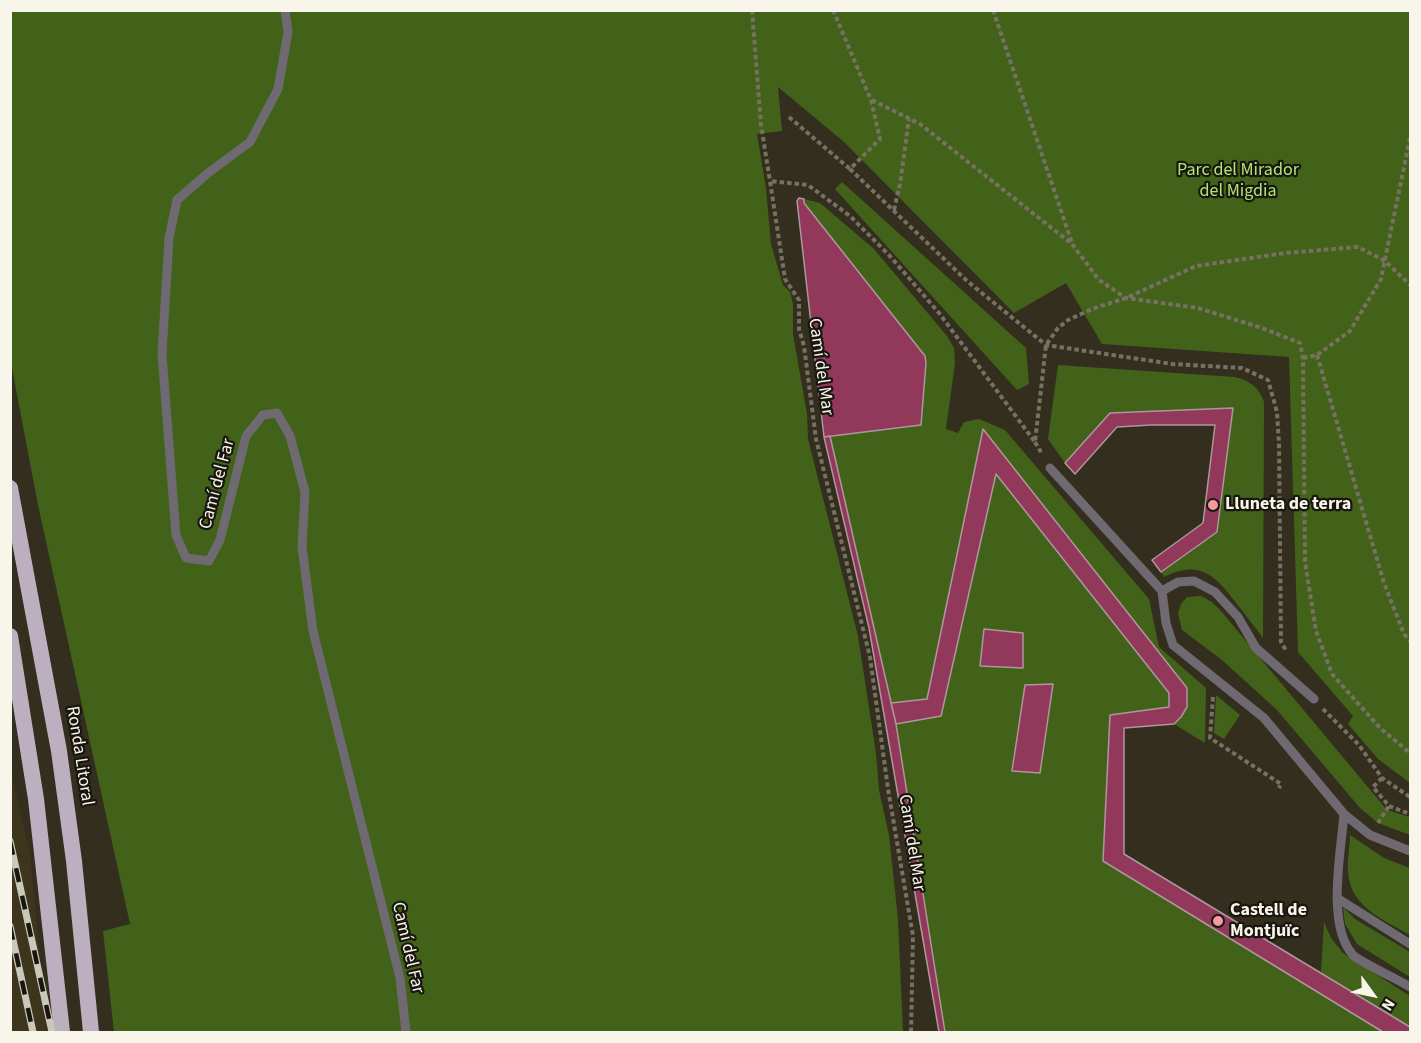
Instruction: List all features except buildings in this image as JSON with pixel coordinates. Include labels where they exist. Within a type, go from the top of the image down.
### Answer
[{"type":"highway","name":"Ronda Litoral","points":[[10,488],[59,751],[74,861],[91,1032]]},
{"type":"highway","points":[[10,636],[36,799],[62,1032]]},
{"type":"lane","name":"Camí del Far","points":[[285,10],[288,32],[278,89],[250,142],[208,173],[177,200],[169,238],[162,354],[176,535],[186,558],[209,561],[220,540],[246,436],[263,415],[277,413],[290,436],[305,492],[302,547],[313,631],[400,978],[406,1032]]},
{"type":"lane","points":[[1050,468],[1162,591],[1166,623],[1173,645],[1264,718],[1344,814],[1370,835],[1410,851]]},
{"type":"lane","points":[[1162,591],[1178,582],[1194,581],[1215,591],[1238,617],[1256,648],[1314,699]]},
{"type":"lane","points":[[1344,814],[1337,898],[1341,934],[1354,956],[1410,987]]},
{"type":"lane","points":[[1337,898],[1410,944]]},
{"type":"path","name":"Camí del Mar","points":[[752,10],[761,125],[785,279],[799,300],[799,329],[804,346],[816,439],[870,657],[888,789],[913,936],[911,1032]]},
{"type":"path","points":[[832,10],[871,100],[880,139],[850,169]]},
{"type":"path","points":[[993,10],[1072,244]]},
{"type":"path","points":[[871,100],[920,124],[1072,244],[1099,280],[1126,298],[1198,308],[1262,328],[1300,343],[1303,358],[1305,562],[1316,631],[1332,674],[1380,728],[1410,753]]},
{"type":"path","points":[[789,117],[850,169],[967,281],[1046,345],[1172,364],[1242,368],[1268,380],[1277,412],[1280,444],[1281,642],[1292,661]]},
{"type":"path","points":[[893,210],[900,184],[909,119]]},
{"type":"path","points":[[1303,358],[1317,355],[1350,331],[1381,279],[1410,138]]},
{"type":"path","points":[[770,181],[808,185],[850,216],[889,255],[939,313],[1035,442],[1046,345],[1058,328],[1092,309],[1126,298],[1196,266],[1274,255],[1358,247],[1385,261],[1410,285]]},
{"type":"path","points":[[1317,355],[1384,583],[1404,634],[1410,641]]},
{"type":"path","points":[[1214,678],[1210,738],[1281,784],[1278,788]]},
{"type":"path","points":[[1314,699],[1359,745],[1382,778],[1410,797]]},
{"type":"path","points":[[1382,778],[1373,788],[1389,806],[1410,814]]},
{"type":"shaded area","points":[[10,767],[30,854],[47,1032],[11,1032]]},
{"type":"green space","name":"Parc del Mirador del Migdia","points":[[10,11],[1410,11],[1410,783],[1378,759],[1348,724],[1353,716],[1298,652],[1289,357],[1102,344],[1066,283],[1014,313],[844,142],[778,87],[782,131],[757,134],[766,188],[771,244],[783,285],[790,292],[793,304],[793,334],[807,414],[808,439],[858,636],[876,753],[879,790],[889,835],[898,919],[903,1032],[114,1032],[103,931],[130,924],[38,505],[11,363]]},
{"type":"green space","points":[[842,182],[1026,348],[1029,384],[1017,390],[835,189]]},
{"type":"green space","points":[[804,199],[820,203],[874,249],[947,336],[954,348],[955,363],[946,429],[958,433],[964,422],[979,419],[1005,430],[1149,599],[1159,647],[1206,688],[1205,743],[1174,724],[1186,708],[1187,688],[984,430],[927,699],[891,703],[830,436],[924,356],[804,203]]},
{"type":"green space","points":[[1058,365],[1235,377],[1245,380],[1257,389],[1264,402],[1263,638],[1214,578],[1198,570],[1177,572],[1164,577],[1161,572],[1217,532],[1233,408],[1110,413],[1065,463],[1048,439]]},
{"type":"green space","points":[[996,474],[1169,693],[1169,707],[1110,715],[1103,861],[1383,1032],[943,1032],[919,892],[896,724],[941,716]]},
{"type":"green space","points":[[1201,596],[1221,611],[1387,810],[1410,817],[1410,835],[1378,823],[1360,808],[1277,710],[1222,660],[1182,630],[1178,613],[1181,604],[1187,597]]},
{"type":"green space","points":[[1216,695],[1240,715],[1224,739],[1214,733]]},
{"type":"green space","points":[[1350,835],[1384,858],[1410,868],[1410,935],[1379,918],[1355,894],[1348,872]]},
{"type":"green space","points":[[1343,907],[1355,919],[1410,952],[1410,977],[1357,944],[1345,924]]},
{"type":"green space","points":[[1324,922],[1331,938],[1343,953],[1410,996],[1410,1027],[1321,973]]},
{"type":"railway","points":[[10,841],[52,1032]]},
{"type":"railway","points":[[10,926],[33,1032]]},
{"type":"place","name":"Lluneta de terra","points":[[1213,505]]},
{"type":"place","name":"Castell de Montjuïc","points":[[1218,921]]}]
